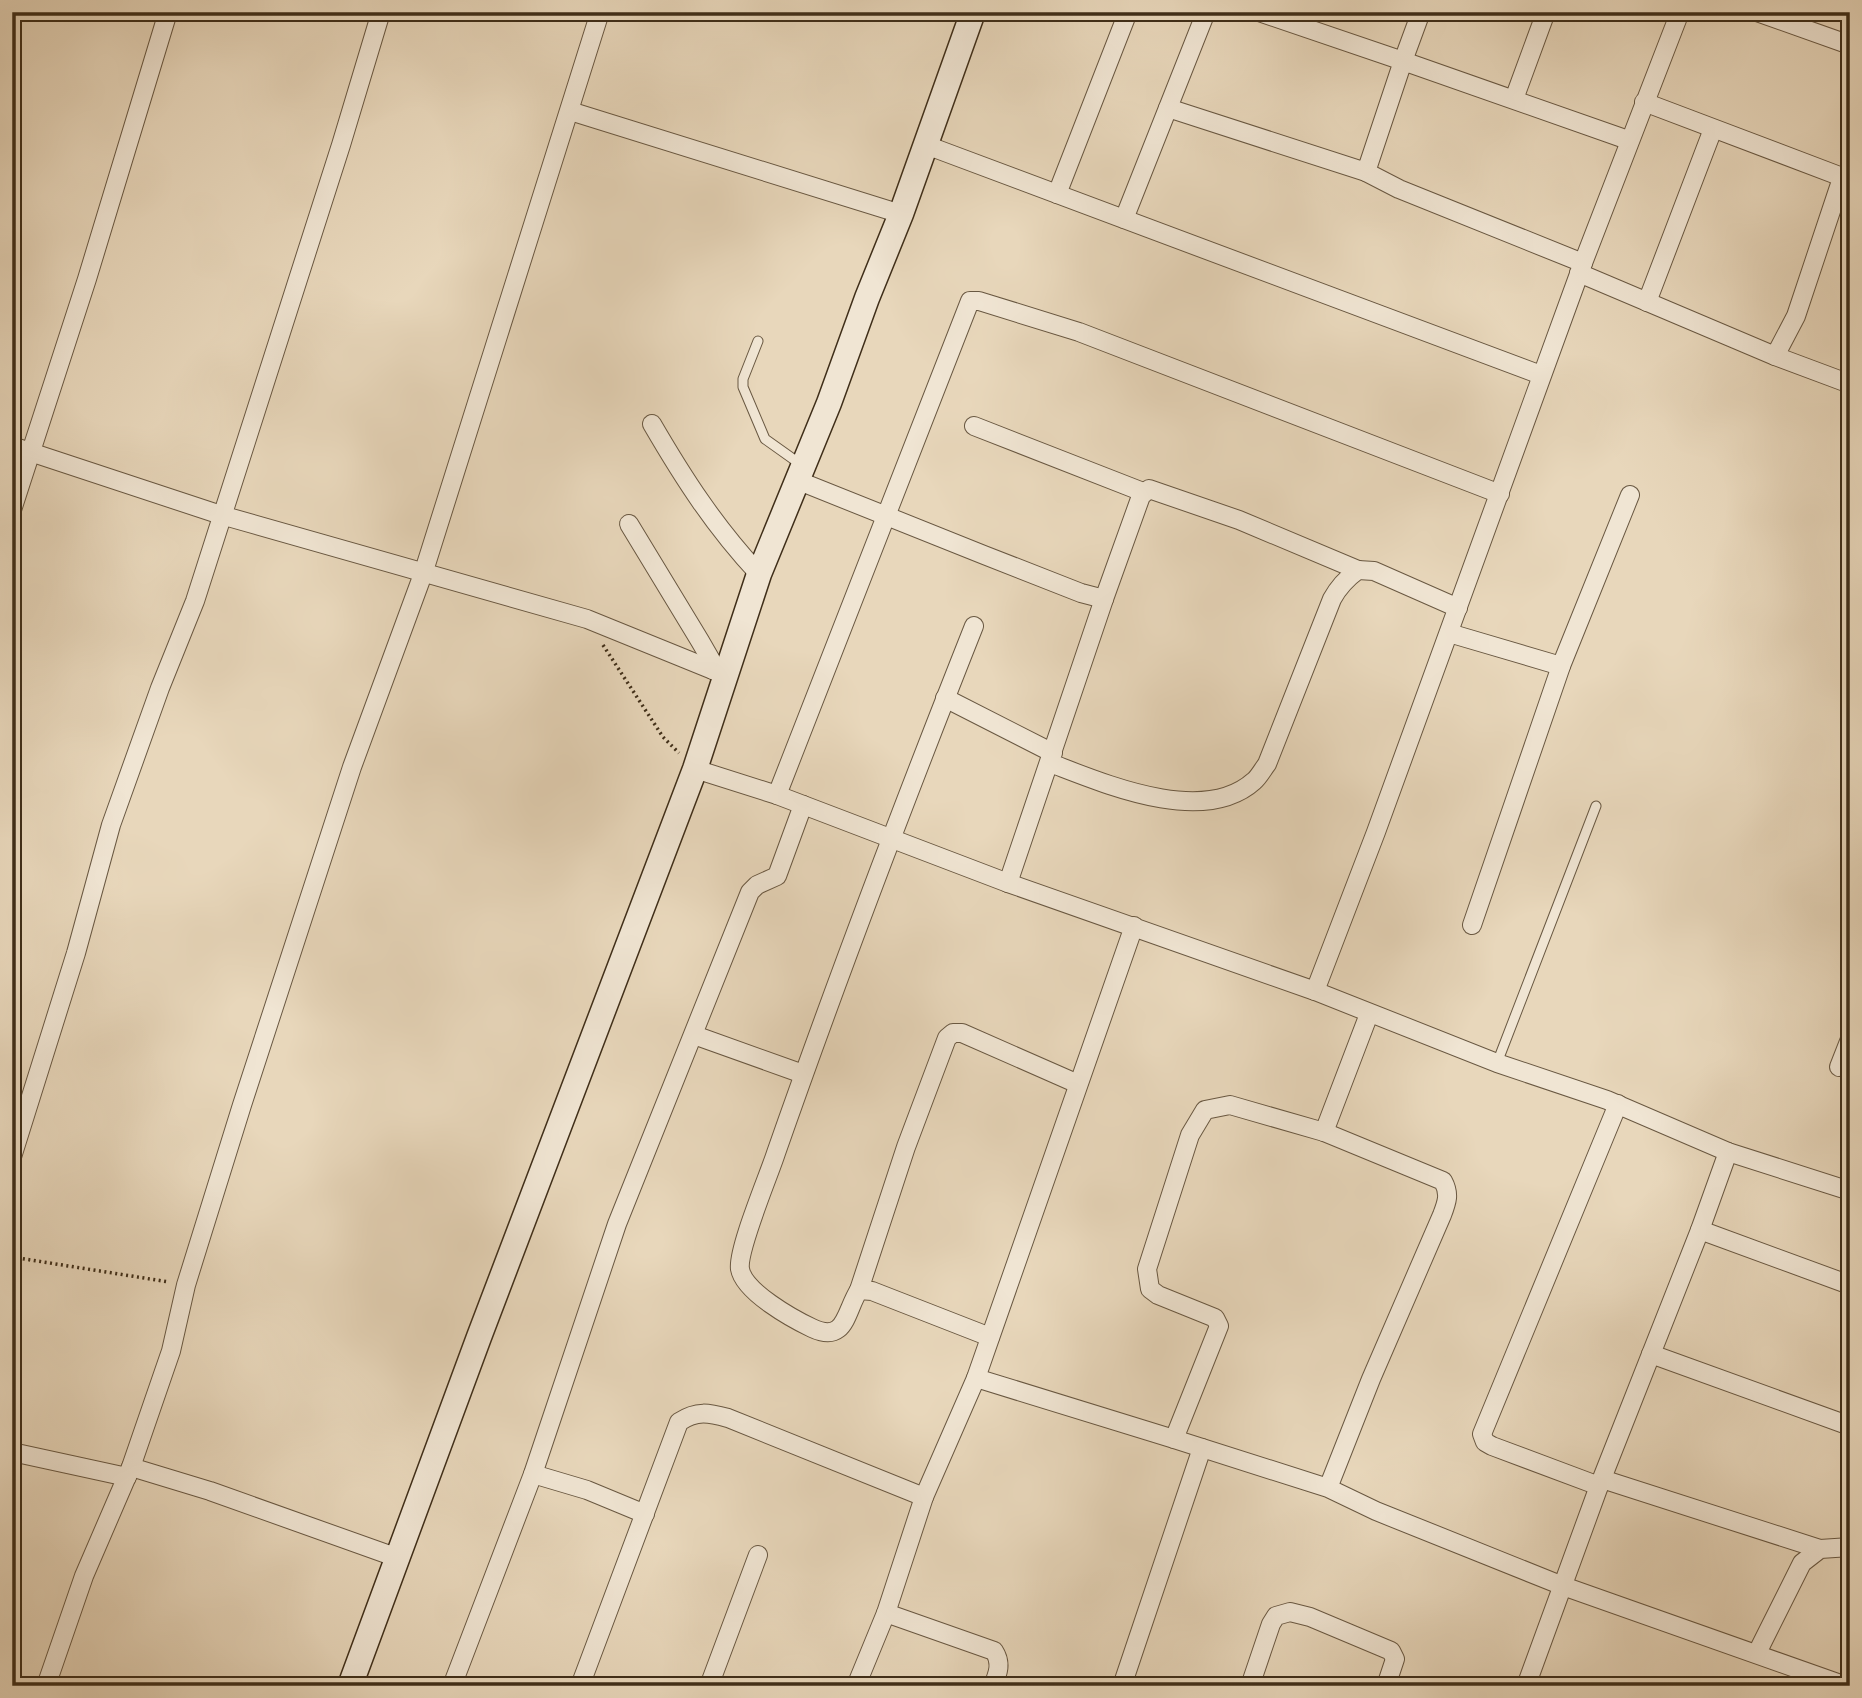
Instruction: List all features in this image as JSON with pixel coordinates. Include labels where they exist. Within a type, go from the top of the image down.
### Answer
[{"type":"street","points":[[12,510],[87,279],[168,12]]},
{"type":"street","points":[[12,1157],[76,953],[111,825],[160,688],[195,601],[381,12]]},
{"type":"street","points":[[46,1686],[83,1576],[129,1472],[171,1351],[186,1285],[242,1105],[348,779],[423,574],[600,12]]},
{"type":"street","points":[[350,1686],[479,1337],[695,769],[719,672],[801,474],[901,215],[973,12]]},
{"type":"street","points":[[1057,194],[1128,12]]},
{"type":"street","points":[[1124,219],[1206,12]]},
{"type":"street","points":[[1259,12],[1628,141]]},
{"type":"street","points":[[1366,172],[1421,12]]},
{"type":"street","points":[[1514,99],[1546,12]]},
{"type":"street","points":[[1315,991],[1500,494],[1541,374],[1628,141],[1680,12]]},
{"type":"street","points":[[1757,12],[1850,45]]},
{"type":"street","points":[[1644,102],[1846,179],[1796,316],[1775,356]]},
{"type":"street","points":[[1168,107],[1366,172],[1581,268],[1647,302],[1775,356],[1850,384]]},
{"type":"street","points":[[570,111],[901,215]]},
{"type":"street","points":[[1647,302],[1713,128]]},
{"type":"street","points":[[926,145],[1541,374]]},
{"type":"street","points":[[777,795],[967,303],[975,300],[1079,332],[1500,494]]},
{"type":"street","points":[[652,424],[685,479],[727,539],[759,574]]},
{"type":"street","points":[[974,426],[1143,492]]},
{"type":"street","points":[[12,446],[221,515],[587,619],[719,672]]},
{"type":"street","points":[[801,474],[885,514],[984,555],[1104,599]]},
{"type":"street","points":[[1008,883],[1143,492],[1149,489],[1239,520],[1358,570],[1374,571],[1458,608]]},
{"type":"street","points":[[1472,925],[1561,666],[1630,495]]},
{"type":"street","points":[[629,524],[719,672]]},
{"type":"street","points":[[945,698],[1052,758],[1144,796],[1170,801],[1217,799],[1253,782],[1267,764],[1332,599],[1339,586],[1358,570]]},
{"type":"street","points":[[974,626],[890,837],[803,1074],[740,1258],[740,1270],[745,1281],[756,1293],[825,1334],[836,1332],[842,1326],[851,1302],[859,1290],[906,1147],[947,1038],[953,1032],[962,1033],[1078,1084]]},
{"type":"street","points":[[1449,632],[1561,666]]},
{"type":"street","points":[[695,769],[777,795],[1008,883],[1315,991],[1497,1063],[1618,1104],[1727,1152],[1850,1191]]},
{"type":"street","points":[[452,1686],[533,1474],[617,1224],[750,892],[757,885],[777,876],[803,805]]},
{"type":"street","points":[[856,1686],[886,1613],[924,1497],[990,1337],[1134,926]]},
{"type":"street","points":[[1324,1132],[1369,1014]]},
{"type":"street","points":[[694,1035],[803,1074]]},
{"type":"street","points":[[1839,1067],[1850,1039]]},
{"type":"street","points":[[1618,1104],[1482,1434],[1485,1442],[1600,1483],[1820,1549],[1850,1547]]},
{"type":"street","points":[[1174,1439],[1219,1326],[1215,1318],[1158,1295],[1150,1289],[1147,1269],[1194,1126],[1205,1110],[1230,1105],[1324,1132],[1443,1181],[1448,1189],[1448,1199],[1328,1488]]},
{"type":"street","points":[[1526,1686],[1600,1483],[1700,1230],[1727,1152]]},
{"type":"street","points":[[1700,1230],[1850,1284]]},
{"type":"street","points":[[859,1290],[872,1291],[990,1337]]},
{"type":"street","points":[[1651,1354],[1850,1426]]},
{"type":"street","points":[[975,1378],[1328,1488],[1377,1511],[1563,1586],[1846,1686]]},
{"type":"street","points":[[580,1686],[679,1422],[689,1416],[701,1412],[728,1418],[924,1497]]},
{"type":"street","points":[[1122,1686],[1202,1448]]},
{"type":"street","points":[[12,1452],[129,1472],[210,1491],[398,1558]]},
{"type":"street","points":[[533,1474],[587,1490],[645,1514]]},
{"type":"street","points":[[1757,1653],[1802,1563],[1820,1549]]},
{"type":"street","points":[[709,1686],[758,1555]]},
{"type":"street","points":[[1250,1686],[1271,1624],[1276,1616],[1290,1612],[1310,1617],[1391,1651],[1395,1659],[1386,1686]]},
{"type":"street","points":[[886,1613],[994,1651],[999,1658],[999,1671],[993,1686]]},
{"type":"lane","points":[[758,341],[743,379],[743,387],[765,439],[801,474]]},
{"type":"lane","points":[[1497,1063],[1596,806]]},
{"type":"path","points":[[587,619],[663,737],[695,769]]},
{"type":"path","points":[[12,1257],[186,1285]]}]
